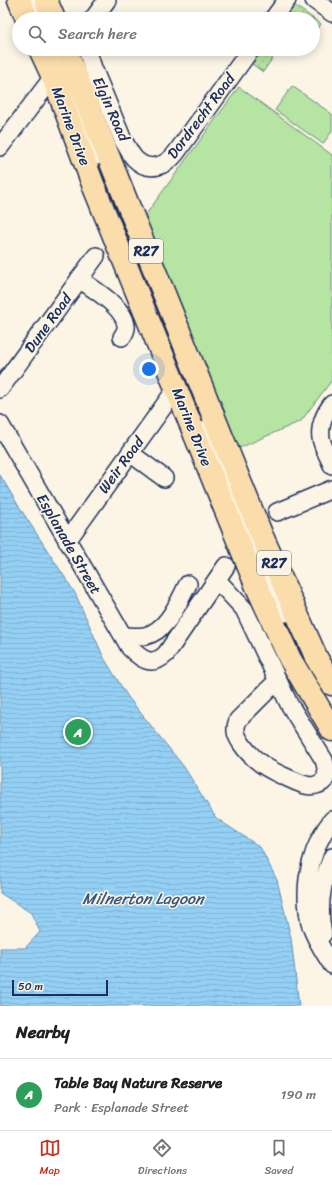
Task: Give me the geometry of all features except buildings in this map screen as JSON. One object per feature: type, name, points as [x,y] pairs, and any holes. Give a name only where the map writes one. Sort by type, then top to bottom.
[{"type":"main road","points":[[19,0],[24,12]]},
{"type":"main road","points":[[46,0],[51,12]]},
{"type":"main road","name":"Marine Drive","points":[[50,56],[62,65],[262,536],[317,659],[328,678]]},
{"type":"main road","name":"Marine Drive","points":[[62,65],[94,187],[176,389],[270,616],[290,659],[332,730]]},
{"type":"street","points":[[34,0],[38,12]]},
{"type":"street","points":[[98,12],[107,0]]},
{"type":"street","points":[[278,12],[287,0]]},
{"type":"street","points":[[314,0],[332,13]]},
{"type":"street","points":[[0,147],[62,65],[57,56]]},
{"type":"street","name":"Elgin Road","points":[[89,56],[124,140],[135,159],[142,164]]},
{"type":"street","name":"Dordrecht Road","points":[[142,164],[158,166],[171,159],[246,56]]},
{"type":"street","name":"Dune Road","points":[[0,389],[96,256]]},
{"type":"street","points":[[79,279],[109,301],[119,311],[126,325],[126,329],[122,337]]},
{"type":"street","name":"Weir Road","points":[[67,541],[176,389]]},
{"type":"street","points":[[332,404],[327,411],[322,424],[321,437],[332,465]]},
{"type":"street","name":"Esplanade Street","points":[[0,424],[130,648],[136,654],[152,662],[157,661],[166,654],[222,573],[244,608],[278,680]]},
{"type":"street","points":[[130,453],[164,478]]},
{"type":"street","points":[[277,512],[332,489]]},
{"type":"street","points":[[123,636],[143,636],[155,632],[171,615],[188,584]]},
{"type":"street","points":[[278,680],[289,704],[324,760],[327,768],[327,775],[323,781],[317,785],[311,786],[298,782],[273,771],[249,754],[236,736],[235,728],[238,720],[278,680]]},
{"type":"street","points":[[330,961],[311,926],[307,902],[307,882],[311,862],[319,842],[332,820]]},
{"type":"street","points":[[330,961],[321,926],[320,905],[322,886],[332,857]]},
{"type":"green space","points":[[294,5],[304,12],[289,12]]},
{"type":"green space","points":[[257,56],[274,56],[263,72],[252,64]]},
{"type":"green space","points":[[292,86],[332,114],[332,131],[323,144],[275,110]]},
{"type":"green space","points":[[239,87],[332,155],[332,380],[301,421],[237,449],[144,217]]},
{"type":"water","name":"Milnerton Lagoon","points":[[0,475],[75,593],[104,658],[128,697],[184,767],[216,818],[260,847],[277,880],[291,938],[299,1006],[0,1006],[0,948],[25,948],[40,932],[31,913],[0,893]]},
{"type":"place","name":"Table Bay Nature Reserve","points":[[78,732]]}]
